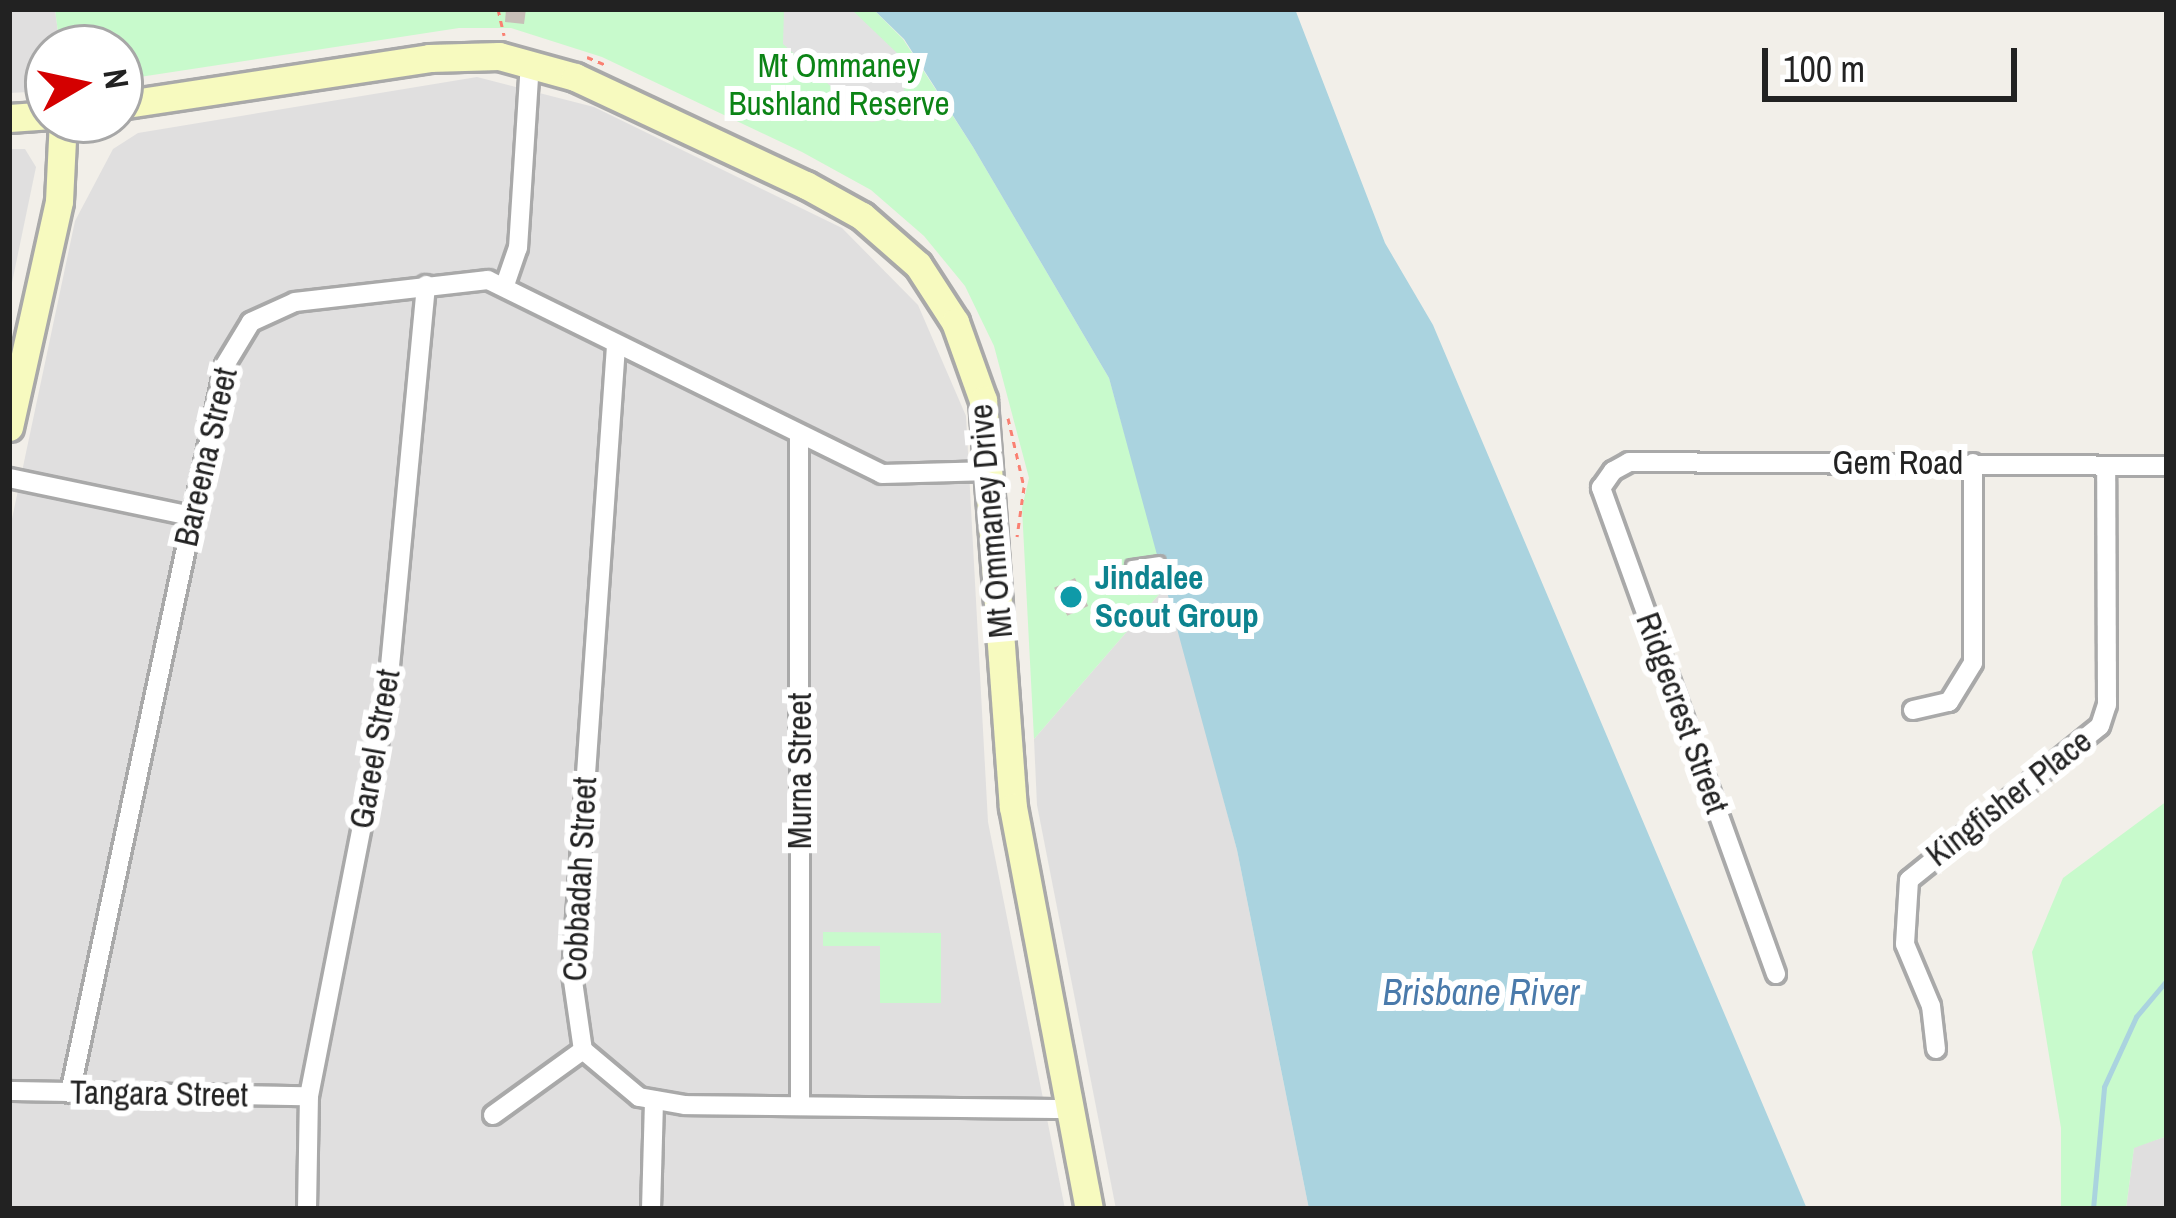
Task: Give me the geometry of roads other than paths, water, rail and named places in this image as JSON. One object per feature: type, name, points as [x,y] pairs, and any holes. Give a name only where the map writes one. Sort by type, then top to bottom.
[{"type":"street","name":"Mt Ommaney Drive","points":[[144,101],[429,58],[530,62],[806,184],[862,216],[918,265],[973,364],[992,471],[1013,807],[1089,1209]]},
{"type":"street","points":[[505,286],[518,248],[530,62]]},
{"type":"street","points":[[9,427],[59,201],[62,144]]},
{"type":"street","name":"Bareena Street","points":[[70,1093],[225,365],[251,322],[296,302],[467,278],[505,286],[616,346],[882,474],[992,471]]},
{"type":"street","name":"Gareel Street","points":[[307,1209],[309,1096],[387,698],[426,285]]},
{"type":"street","name":"Cobbadah Street","points":[[583,1050],[572,974],[616,346]]},
{"type":"street","name":"Murna Street","points":[[800,436],[800,1106]]},
{"type":"street","name":"Gem Road","points":[[1629,463],[2167,466]]},
{"type":"street","name":"Ridgecrest Street","points":[[1629,463],[1601,488],[1776,974]]},
{"type":"street","points":[[1913,710],[1948,702],[1973,663],[1973,463]]},
{"type":"street","name":"Kingfisher Place","points":[[1936,1049],[1931,1006],[1905,944],[1909,880],[2100,726],[2107,705],[2106,466]]},
{"type":"street","points":[[9,478],[191,516]]},
{"type":"street","points":[[493,1115],[583,1050],[612,1082],[654,1100],[1070,1109]]},
{"type":"street","name":"Tangara Street","points":[[9,1090],[309,1096]]},
{"type":"street","points":[[651,1209],[654,1100]]},
{"type":"lane","points":[[1131,565],[1159,561]]},
{"type":"water","name":"Brisbane River","points":[[873,9],[1295,9],[1385,243],[1433,325],[1807,1209],[1309,1209],[1237,850],[1109,378],[904,39]]},
{"type":"waterway","points":[[2093,1209],[2104,1087],[2136,1017],[2167,980]]},
{"type":"place","name":"Jindalee Scout Group","points":[[1071,597]]},
{"type":"park label","name":"Mt Ommaney Bushland Reserve","points":[[839,85]]}]
